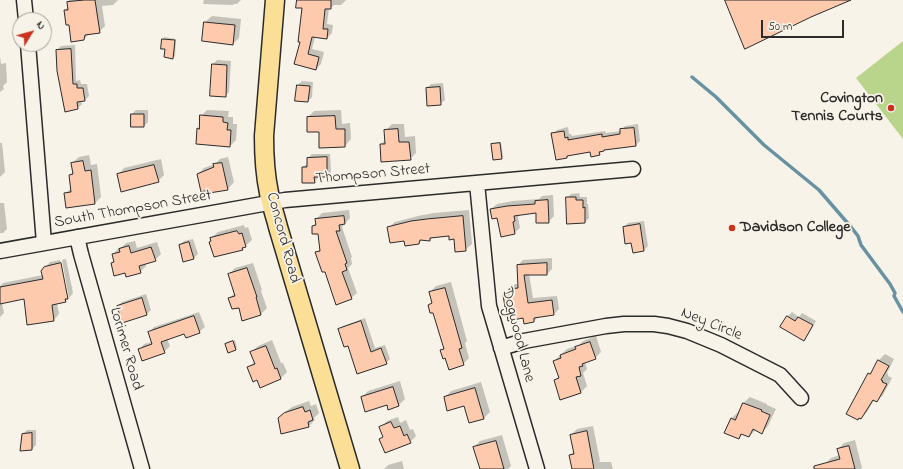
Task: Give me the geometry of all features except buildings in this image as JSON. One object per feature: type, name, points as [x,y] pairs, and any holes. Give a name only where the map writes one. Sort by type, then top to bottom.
[{"type":"main road","name":"Concord Road","points":[[275,0],[264,136],[266,178],[278,227],[350,469]]},
{"type":"street","points":[[24,0],[25,12]]},
{"type":"street","points":[[29,52],[44,243]]},
{"type":"street","name":"Thompson Street","points":[[272,203],[285,200],[633,170]]},
{"type":"street","name":"Dogwood Lane","points":[[477,183],[489,306],[537,469]]},
{"type":"street","name":"South Thompson Street","points":[[0,251],[272,203]]},
{"type":"street","name":"Lorimer Road","points":[[77,237],[142,469]]},
{"type":"street","name":"Ney Circle","points":[[501,348],[524,340],[606,326],[624,324],[654,324],[668,326],[687,331],[721,345],[780,375],[801,398]]},
{"type":"green space","name":"Covington Tennis Courts","points":[[903,41],[903,139],[856,78]]},
{"type":"waterway","points":[[692,77],[716,97],[764,145],[819,190],[858,236],[861,245],[890,284],[895,293],[894,296],[903,312]]},
{"type":"place","name":"Covington Tennis Courts","points":[[891,108]]},
{"type":"place","name":"Davidson College","points":[[732,228]]}]
